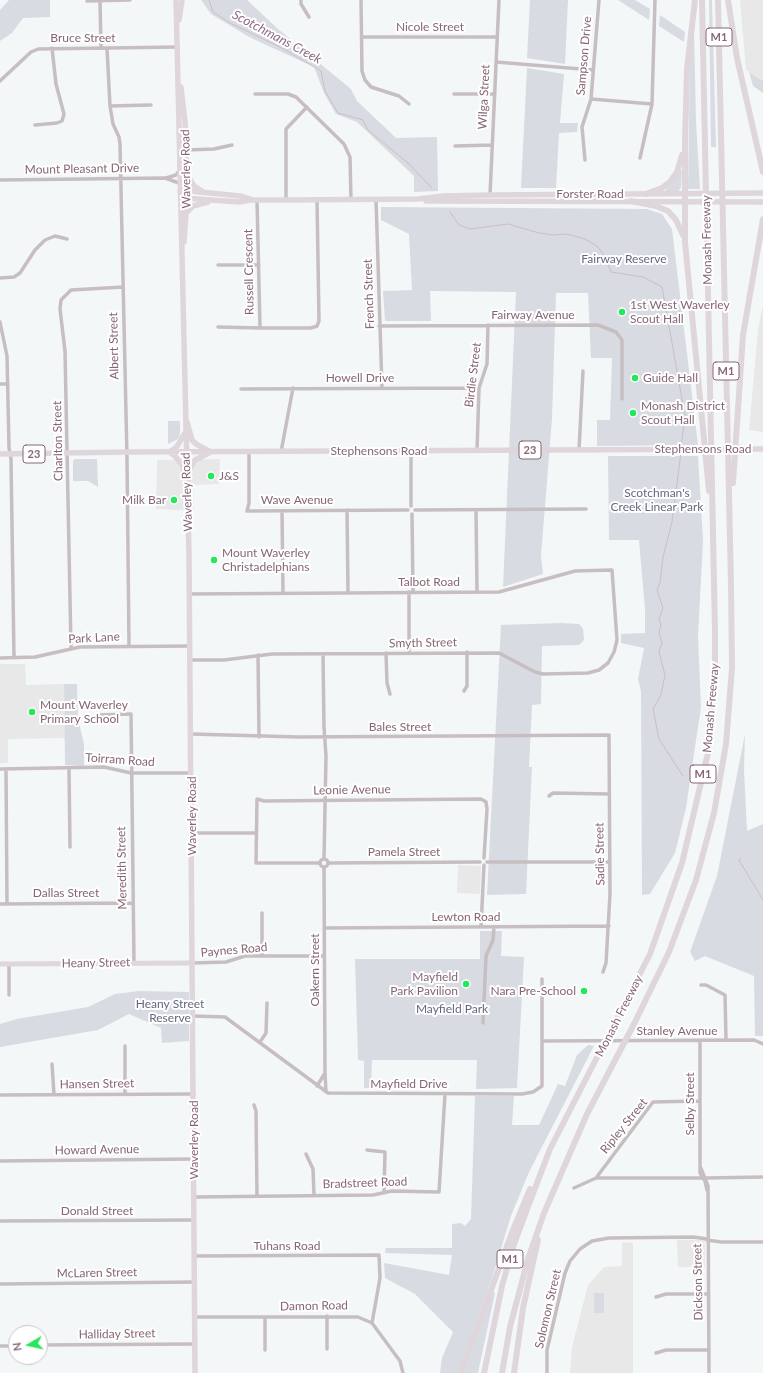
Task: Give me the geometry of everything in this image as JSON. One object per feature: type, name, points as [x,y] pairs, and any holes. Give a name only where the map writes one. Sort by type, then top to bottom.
[{"type":"highway","points":[[695,0],[688,56],[685,142],[686,242],[714,533]]},
{"type":"highway","name":"Monash Freeway","points":[[484,1373],[502,1286],[513,1247],[550,1149],[650,954],[682,863],[698,801],[708,753],[712,720],[715,631],[702,0]]},
{"type":"highway","name":"Monash Freeway","points":[[502,1373],[510,1327],[528,1258],[544,1214],[567,1157],[587,1114],[631,1030],[669,952],[696,880],[714,813],[726,744],[732,668],[724,215],[718,0]]},
{"type":"highway","points":[[728,0],[736,58],[763,172]]},
{"type":"highway","points":[[646,194],[662,188],[674,178],[681,162],[685,142]]},
{"type":"highway","points":[[758,147],[763,157]]},
{"type":"highway","points":[[631,201],[656,206],[668,212],[679,225],[686,242]]},
{"type":"highway","points":[[730,526],[743,334],[763,218]]},
{"type":"highway","points":[[757,259],[763,240]]},
{"type":"highway","points":[[462,1373],[524,1201],[550,1149]]},
{"type":"highway","points":[[514,1373],[523,1308],[544,1214]]},
{"type":"main road","name":"Waverley Road","points":[[176,0],[178,26],[179,171],[190,646],[195,1373]]},
{"type":"main road","name":"Waverley Road","points":[[178,26],[182,0]]},
{"type":"main road","name":"Waverley Road","points":[[179,79],[183,100],[187,191],[182,259]]},
{"type":"main road","points":[[179,150],[186,150]]},
{"type":"main road","points":[[186,172],[194,186],[206,193]]},
{"type":"main road","name":"Forster Road","points":[[180,190],[240,196],[255,200]]},
{"type":"main road","name":"Forster Road","points":[[490,198],[646,194],[763,194]]},
{"type":"main road","name":"Forster Road","points":[[180,198],[240,202],[255,200],[418,200],[442,196],[631,201],[763,202]]},
{"type":"main road","points":[[186,213],[192,206],[212,201]]},
{"type":"main road","points":[[185,417],[192,440],[196,444],[211,452]]},
{"type":"main road","points":[[185,431],[176,448],[169,452],[175,456],[183,466],[187,486]]},
{"type":"main road","name":"Stephensons Road","points":[[0,454],[762,449]]},
{"type":"main road","points":[[187,475],[195,460],[211,452]]},
{"type":"street","points":[[87,1],[130,0]]},
{"type":"street","points":[[301,0],[301,4],[309,17]]},
{"type":"street","points":[[361,0],[362,71],[365,80],[371,87],[399,96],[409,104]]},
{"type":"street","name":"Wilga Street","points":[[490,198],[499,0]]},
{"type":"street","name":"Sampson Drive","points":[[585,160],[582,127],[591,99],[599,0]]},
{"type":"street","points":[[640,158],[652,104],[655,0]]},
{"type":"street","points":[[100,1],[101,48]]},
{"type":"street","name":"Nicole Street","points":[[362,37],[497,37]]},
{"type":"street","name":"Bruce Street","points":[[0,80],[31,52],[38,49],[178,47]]},
{"type":"street","points":[[35,125],[57,123],[62,121],[64,114],[56,84],[52,48]]},
{"type":"street","name":"Albert Street","points":[[107,48],[110,106],[113,124],[119,137],[127,452],[129,646]]},
{"type":"street","points":[[496,62],[543,68],[593,70]]},
{"type":"street","points":[[255,94],[288,94],[296,97],[348,150],[350,157],[351,200]]},
{"type":"street","points":[[454,94],[495,94]]},
{"type":"street","points":[[591,99],[652,104]]},
{"type":"street","points":[[110,106],[151,105]]},
{"type":"street","points":[[286,200],[286,129],[307,107]]},
{"type":"street","points":[[186,150],[214,150],[232,145]]},
{"type":"street","points":[[455,146],[492,145]]},
{"type":"street","name":"Mount Pleasant Drive","points":[[0,180],[165,178],[176,175],[179,171]]},
{"type":"street","name":"Mount Pleasant Drive","points":[[165,178],[180,183]]},
{"type":"street","name":"Russell Crescent","points":[[255,200],[259,265],[260,328],[310,328],[317,326],[317,200]]},
{"type":"street","name":"French Street","points":[[376,200],[382,388]]},
{"type":"street","points":[[0,278],[14,277],[20,273],[35,250],[45,240],[55,236],[68,239]]},
{"type":"street","points":[[218,265],[259,265]]},
{"type":"street","name":"Charlton Street","points":[[70,648],[66,351],[60,309],[61,300],[72,290],[79,288],[123,287]]},
{"type":"street","points":[[0,322],[7,356],[9,448],[11,454],[14,658]]},
{"type":"street","name":"Birdie Street","points":[[477,451],[479,388],[487,364],[488,325]]},
{"type":"street","name":"Fairway Avenue","points":[[380,326],[598,325],[616,332],[622,340],[622,399]]},
{"type":"street","points":[[218,328],[260,328]]},
{"type":"street","points":[[579,450],[583,371]]},
{"type":"street","points":[[0,384],[8,384]]},
{"type":"street","points":[[280,452],[293,388]]},
{"type":"street","name":"Howell Drive","points":[[241,389],[479,388]]},
{"type":"street","points":[[411,451],[411,506],[408,510],[412,514]]},
{"type":"street","name":"Wave Avenue","points":[[249,452],[249,503],[247,511],[408,510]]},
{"type":"street","points":[[411,506],[415,510],[586,509]]},
{"type":"street","points":[[347,510],[348,592]]},
{"type":"street","points":[[409,652],[412,514],[415,510]]},
{"type":"street","points":[[476,510],[477,592]]},
{"type":"street","points":[[282,511],[284,593]]},
{"type":"street","name":"Talbot Road","points":[[189,594],[500,592],[575,571],[612,570],[616,624]]},
{"type":"street","name":"Smyth Street","points":[[190,660],[224,660],[258,655],[386,654],[409,652],[499,653],[535,672],[543,674],[588,673],[599,670],[612,658],[617,640],[616,624]]},
{"type":"street","name":"Park Lane","points":[[0,658],[35,657],[70,648],[190,646]]},
{"type":"street","points":[[464,691],[467,686],[467,652]]},
{"type":"street","points":[[320,863],[324,867],[328,863],[324,859],[326,756],[323,654]]},
{"type":"street","points":[[386,654],[387,683],[390,694]]},
{"type":"street","points":[[258,655],[259,737]]},
{"type":"street","name":"Meredith Street","points":[[99,715],[131,714],[134,962]]},
{"type":"street","name":"Bales Street","points":[[191,734],[230,734],[259,737],[609,735]]},
{"type":"street","name":"Sadie Street","points":[[603,972],[606,963],[609,926],[609,735]]},
{"type":"street","name":"Toirram Road","points":[[0,769],[104,767],[131,774],[191,772]]},
{"type":"street","points":[[69,768],[70,847]]},
{"type":"street","points":[[6,769],[7,904]]},
{"type":"street","points":[[549,796],[553,793],[609,794]]},
{"type":"street","name":"Leonie Avenue","points":[[256,833],[257,799],[264,801],[480,799],[486,802],[487,809],[484,858]]},
{"type":"street","points":[[192,833],[256,833],[256,863],[320,863],[324,859]]},
{"type":"street","points":[[484,866],[480,862],[484,858],[487,862]]},
{"type":"street","name":"Pamela Street","points":[[328,863],[480,862]]},
{"type":"street","points":[[487,862],[610,862]]},
{"type":"street","points":[[481,927],[484,866],[487,862]]},
{"type":"street","name":"Oakern Street","points":[[324,867],[326,1092]]},
{"type":"street","name":"Dallas Street","points":[[0,904],[133,903]]},
{"type":"street","points":[[262,913],[262,956]]},
{"type":"street","name":"Lewton Road","points":[[324,928],[609,926]]},
{"type":"street","points":[[483,1023],[486,960],[493,940],[494,927]]},
{"type":"street","name":"Paynes Road","points":[[193,963],[226,962],[245,956],[324,956]]},
{"type":"street","name":"Heany Street","points":[[0,964],[134,962],[193,963]]},
{"type":"street","points":[[9,964],[9,995]]},
{"type":"street","name":"Mayfield Drive","points":[[193,1016],[225,1017],[317,1086],[326,1092],[334,1094],[522,1094],[533,1092],[542,1086],[542,979]]},
{"type":"street","points":[[701,985],[725,995],[726,1040]]},
{"type":"street","points":[[260,1042],[266,1033],[267,1003]]},
{"type":"street","name":"Stanley Avenue","points":[[542,1041],[754,1040],[763,1044]]},
{"type":"street","name":"Selby Street","points":[[700,1041],[700,1173],[704,1178]]},
{"type":"street","points":[[125,1046],[125,1094]]},
{"type":"street","points":[[52,1064],[54,1095]]},
{"type":"street","points":[[317,1086],[325,1073]]},
{"type":"street","name":"Hansen Street","points":[[0,1096],[194,1094]]},
{"type":"street","name":"Bradstreet Road","points":[[194,1197],[374,1195],[392,1191],[439,1192],[445,1094]]},
{"type":"street","name":"Ripley Street","points":[[596,1178],[653,1102],[699,1101]]},
{"type":"street","points":[[254,1105],[256,1111],[257,1196]]},
{"type":"street","points":[[367,1150],[385,1152],[384,1193]]},
{"type":"street","points":[[306,1154],[313,1169],[314,1195]]},
{"type":"street","name":"Howard Avenue","points":[[0,1161],[194,1159]]},
{"type":"street","points":[[574,1188],[596,1178],[763,1177]]},
{"type":"street","name":"Dickson Street","points":[[704,1178],[707,1190],[709,1373]]},
{"type":"street","name":"Donald Street","points":[[0,1222],[194,1220]]},
{"type":"street","name":"Solomon Street","points":[[547,1373],[547,1350],[565,1273],[570,1262],[580,1249],[592,1242],[609,1238],[693,1237],[722,1242],[763,1242]]},
{"type":"street","name":"Tuhans Road","points":[[194,1256],[379,1255],[380,1278],[372,1323]]},
{"type":"street","name":"McLaren Street","points":[[0,1284],[194,1282]]},
{"type":"street","points":[[656,1297],[666,1294],[708,1294]]},
{"type":"street","points":[[327,1316],[327,1349]]},
{"type":"street","name":"Damon Road","points":[[194,1317],[358,1317],[372,1323]]},
{"type":"street","points":[[265,1317],[265,1350]]},
{"type":"street","points":[[372,1323],[400,1361],[403,1373]]},
{"type":"street","name":"Halliday Street","points":[[48,1345],[194,1344]]},
{"type":"street","points":[[656,1353],[666,1350],[708,1350]]},
{"type":"shaded area","points":[[740,0],[763,0],[763,81],[746,70]]},
{"type":"shaded area","points":[[763,304],[763,432],[749,430],[758,330]]},
{"type":"shaded area","points":[[220,459],[219,484],[193,485],[194,511],[156,509],[157,460]]},
{"type":"shaded area","name":"Mount Waverley Primary School","points":[[0,664],[25,664],[26,685],[64,684],[65,738],[8,739],[8,763],[0,763]]},
{"type":"shaded area","points":[[458,865],[481,866],[480,894],[457,893]]},
{"type":"shaded area","points":[[677,1240],[705,1240],[705,1267],[678,1267]]},
{"type":"shaded area","points":[[622,1242],[633,1243],[633,1373],[570,1373],[572,1347],[588,1285],[604,1267],[622,1266]]},
{"type":"green space","points":[[9,0],[50,0],[50,17],[23,18],[12,33],[0,41],[0,10]]},
{"type":"green space","points":[[201,0],[247,0],[278,29],[351,89],[357,101],[396,138],[437,137],[438,191],[414,192],[414,176],[357,122],[336,114],[324,93],[314,67],[249,37],[211,14]]},
{"type":"green space","points":[[530,0],[568,0],[565,64],[527,58]]},
{"type":"green space","points":[[618,0],[635,0],[650,9],[649,20]]},
{"type":"green space","points":[[709,0],[712,0],[716,147],[711,147]]},
{"type":"green space","points":[[660,15],[685,32],[684,42],[659,26]]},
{"type":"green space","points":[[694,30],[696,122],[700,189],[688,189],[690,58]]},
{"type":"green space","points":[[527,68],[564,74],[560,123],[578,123],[577,132],[559,133],[556,188],[521,188]]},
{"type":"green space","points":[[749,72],[763,81],[763,93],[753,86]]},
{"type":"green space","points":[[680,170],[682,170],[681,188],[678,191],[665,191]]},
{"type":"green space","name":"Fairway Reserve","points":[[381,207],[647,209],[662,214],[672,229],[698,445],[597,446],[597,420],[610,420],[612,358],[591,358],[588,293],[556,293],[552,419],[541,556],[543,574],[503,587],[516,292],[430,291],[431,321],[385,321],[383,291],[412,290],[409,234],[381,220]]},
{"type":"green space","points":[[168,421],[180,421],[180,434],[178,439],[168,444]]},
{"type":"green space","name":"Scotchman's Creek Linear Park","points":[[608,456],[698,456],[703,541],[698,636],[701,707],[686,808],[675,853],[650,894],[642,895],[641,691],[638,679],[644,648],[621,643],[621,634],[645,633],[645,609],[639,540],[609,540]]},
{"type":"green space","points":[[75,459],[97,459],[98,487],[88,481],[73,481],[73,461]]},
{"type":"green space","points":[[561,623],[579,624],[583,629],[584,640],[579,645],[542,646],[541,704],[532,705],[529,767],[532,767],[526,894],[487,895],[501,625]]},
{"type":"green space","points":[[64,684],[77,684],[78,719],[84,744],[84,766],[65,765]]},
{"type":"green space","points":[[745,734],[744,770],[747,831],[763,824],[763,1036],[755,1036],[754,976],[705,956],[695,961],[690,952],[717,876]]},
{"type":"green space","name":"Mayfield Park","points":[[480,931],[502,931],[501,956],[524,957],[517,1088],[476,1089],[477,1060],[372,1060],[371,1088],[364,1088],[364,1061],[358,1060],[355,959],[480,959]]},
{"type":"green space","name":"Heany Street Reserve","points":[[139,991],[189,992],[189,1041],[162,1043],[161,1028],[129,1014],[98,1030],[0,1047],[0,1024],[17,1019],[88,1007],[115,994]]},
{"type":"green space","points":[[588,1045],[594,1046],[529,1172],[511,1216],[492,1278],[459,1373],[440,1373],[442,1358],[453,1332],[415,1294],[385,1278],[384,1263],[449,1275],[452,1255],[385,1253],[386,1248],[452,1248],[452,1224],[461,1223],[465,1226],[471,1219],[475,1096],[514,1096],[512,1125],[539,1125],[558,1084],[565,1086],[577,1055]]},
{"type":"green space","points":[[493,1292],[495,1293],[478,1373],[464,1373]]},
{"type":"green space","points":[[594,1293],[604,1293],[604,1313],[594,1313]]},
{"type":"waterway","name":"Scotchmans Creek","points":[[209,0],[213,12],[232,24],[280,47],[321,71],[325,91],[338,113],[363,120],[368,130],[409,164],[432,188]]},
{"type":"waterway","name":"Scotchmans Creek","points":[[450,212],[459,225],[470,229],[508,224],[539,233],[553,235],[567,234],[585,239],[597,246],[604,255],[611,272],[643,277],[662,287],[685,416],[681,447]]},
{"type":"waterway","name":"Scotchmans Creek","points":[[681,452],[672,522],[663,557],[660,583],[657,590],[663,608],[659,619],[661,625],[659,633],[662,643],[659,652],[665,675],[661,695],[653,709],[659,739],[683,776]]},
{"type":"waterway","name":"Scotchmans Creek","points":[[741,858],[739,860],[763,900]]},
{"type":"place","name":"1st West Waverley Scout Hall","points":[[622,312]]},
{"type":"place","name":"Guide Hall","points":[[635,378]]},
{"type":"place","name":"Monash District Scout Hall","points":[[633,413]]},
{"type":"place","name":"J&S","points":[[211,476]]},
{"type":"place","name":"Milk Bar","points":[[174,500]]},
{"type":"place","name":"Mount Waverley Christadelphians","points":[[214,560]]},
{"type":"place","name":"Mount Waverley Primary School","points":[[32,712]]},
{"type":"place","name":"Mayfield Park Pavilion","points":[[466,984]]},
{"type":"place","name":"Nara Pre-School","points":[[584,991]]}]
